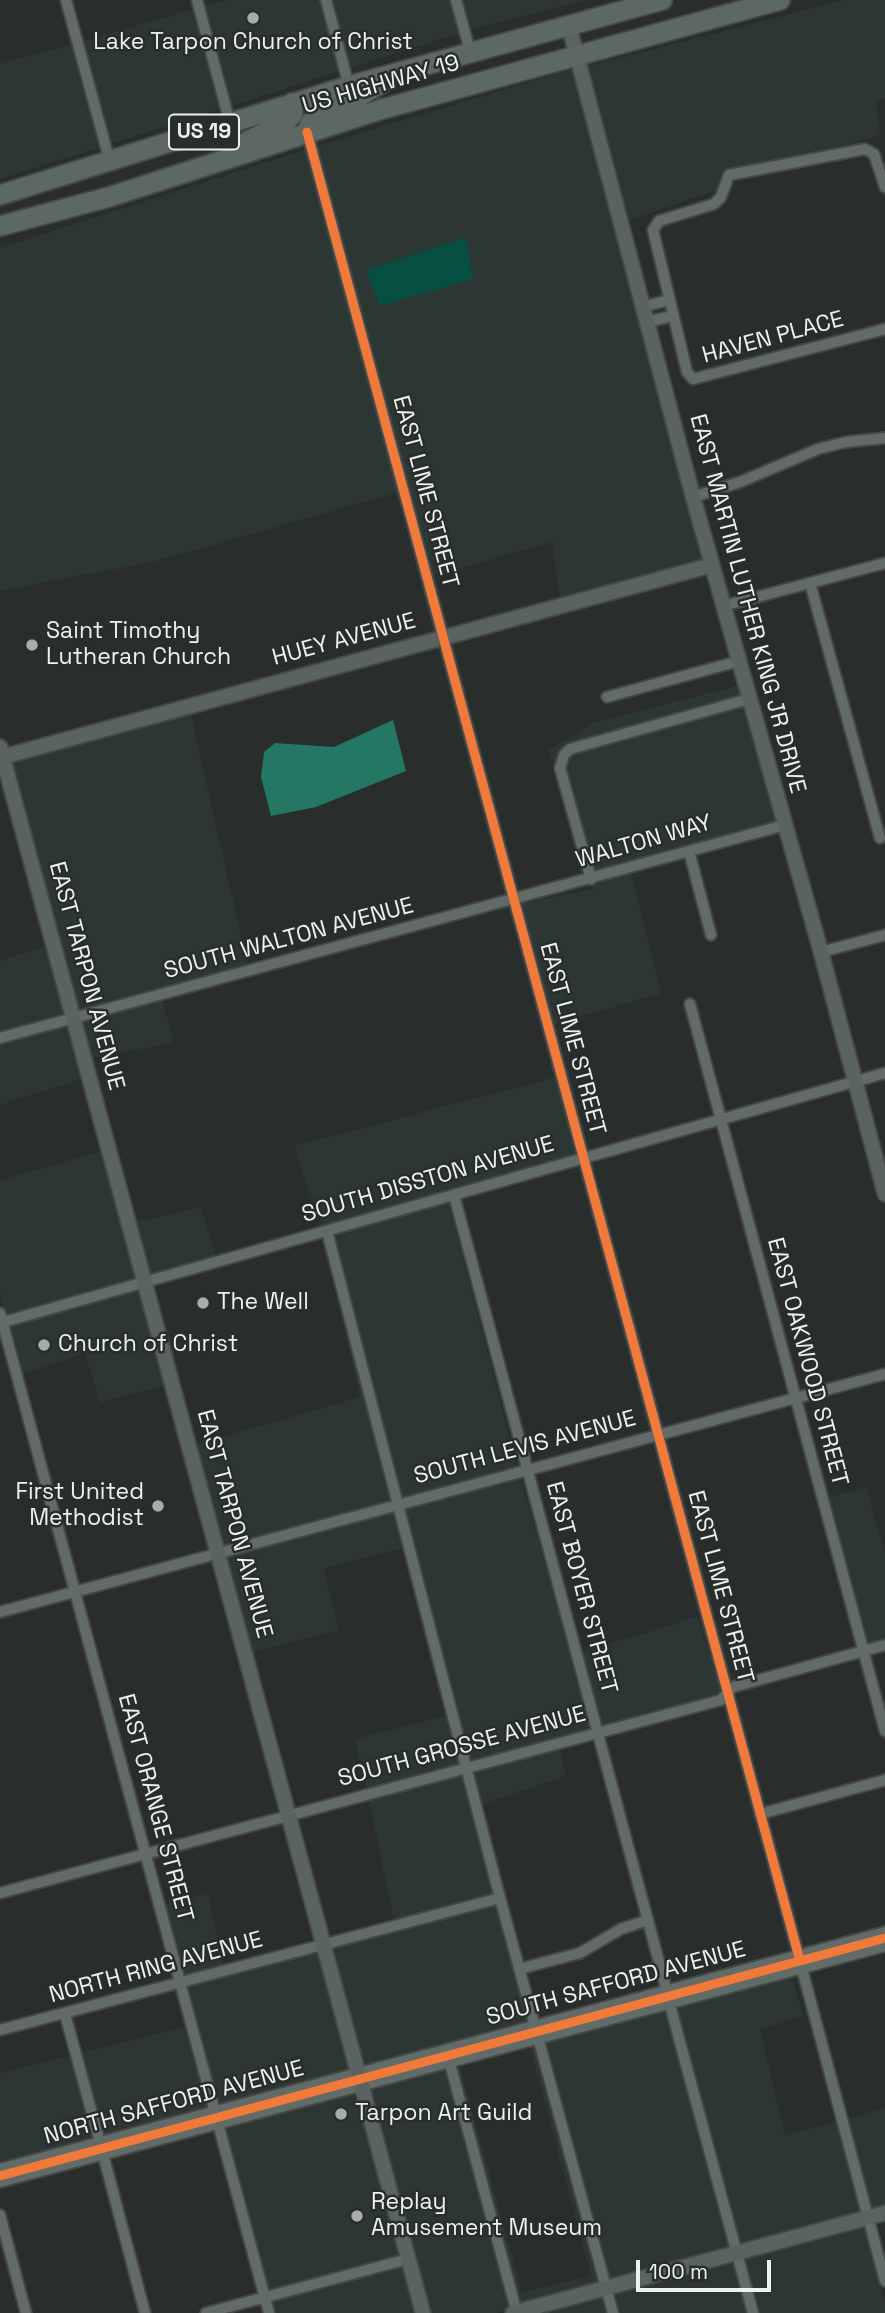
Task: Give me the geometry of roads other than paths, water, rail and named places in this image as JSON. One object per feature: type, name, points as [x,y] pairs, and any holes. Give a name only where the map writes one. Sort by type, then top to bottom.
[{"type":"highway","name":"US HIGHWAY 19","points":[[0,195],[349,86],[662,0]]},
{"type":"highway","name":"US HIGHWAY 19","points":[[0,226],[307,132],[780,0]]},
{"type":"highway","points":[[307,132],[310,123],[319,115],[349,103],[407,69]]},
{"type":"highway","points":[[206,165],[282,125],[293,114],[292,103]]},
{"type":"main road","name":"EAST MARTIN LUTHER KING JR DRIVE","points":[[569,26],[693,497],[821,952],[885,1194]]},
{"type":"main road","name":"HUEY AVENUE","points":[[1,753],[192,705],[712,565]]},
{"type":"main road","name":"EAST TARPON AVENUE","points":[[1,753],[423,2313]]},
{"type":"main road","points":[[516,2313],[885,2214]]},
{"type":"street","points":[[66,0],[110,162]]},
{"type":"street","points":[[197,0],[230,123]]},
{"type":"street","points":[[326,0],[349,86]]},
{"type":"street","points":[[456,0],[470,51]]},
{"type":"street","name":"EAST LIME STREET","points":[[307,132],[799,1957]]},
{"type":"street","name":"HAVEN PLACE","points":[[885,187],[877,159],[869,149],[729,175],[720,199],[714,204],[659,221],[655,226],[654,237],[687,372],[694,379],[700,380],[885,329]]},
{"type":"street","points":[[642,307],[669,300]]},
{"type":"street","points":[[646,322],[673,316]]},
{"type":"street","points":[[693,497],[740,482],[818,449],[846,442],[885,438]]},
{"type":"street","points":[[723,607],[884,565]]},
{"type":"street","points":[[810,583],[880,815],[880,838]]},
{"type":"street","points":[[607,696],[739,661]]},
{"type":"street","points":[[591,879],[560,768],[564,755],[570,749],[749,699]]},
{"type":"street","name":"WALTON WAY","points":[[515,900],[785,825]]},
{"type":"street","points":[[689,851],[712,935]]},
{"type":"street","name":"SOUTH WALTON AVENUE","points":[[0,1038],[515,900]]},
{"type":"street","points":[[821,952],[885,935]]},
{"type":"street","name":"EAST OAKWOOD STREET","points":[[690,1004],[885,1731]]},
{"type":"street","name":"SOUTH DISSTON AVENUE","points":[[1,1319],[327,1231],[885,1073]]},
{"type":"street","name":"EAST BOYER STREET","points":[[454,1195],[667,1992]]},
{"type":"street","points":[[327,1231],[537,2038],[613,2313]]},
{"type":"street","name":"EAST ORANGE STREET","points":[[1,1319],[269,2313]]},
{"type":"street","name":"SOUTH LEVIS AVENUE","points":[[0,1612],[885,1374]]},
{"type":"street","name":"SOUTH GROSSE AVENUE","points":[[0,1893],[721,1700],[733,1687],[885,1645]]},
{"type":"street","points":[[760,1814],[885,1780]]},
{"type":"street","name":"NORTH RING AVENUE","points":[[0,2030],[500,1898]]},
{"type":"street","points":[[519,1969],[580,1953],[621,1929],[648,1920]]},
{"type":"street","name":"SOUTH SAFFORD AVENUE","points":[[359,2079],[533,2020],[667,1992],[885,1932]]},
{"type":"street","name":"SOUTH SAFFORD AVENUE","points":[[359,2079],[449,2060],[670,2005],[885,1945]]},
{"type":"street","points":[[802,1969],[885,2281]]},
{"type":"street","points":[[670,2005],[753,2313]]},
{"type":"street","points":[[65,2014],[145,2313]]},
{"type":"street","points":[[449,2060],[516,2313]]},
{"type":"street","name":"NORTH SAFFORD AVENUE","points":[[0,2169],[101,2148],[359,2079]]},
{"type":"street","name":"NORTH SAFFORD AVENUE","points":[[0,2182],[101,2148]]},
{"type":"street","points":[[0,2215],[26,2313]]},
{"type":"street","points":[[206,2313],[408,2259]]},
{"type":"place","name":"Lake Tarpon Church of Christ","points":[[253,18]]},
{"type":"place","name":"Saint Timothy Lutheran Church","points":[[32,645]]},
{"type":"place","name":"The Well","points":[[203,1303]]},
{"type":"place","name":"Church of Christ","points":[[44,1345]]},
{"type":"place","name":"First United Methodist","points":[[158,1506]]},
{"type":"place","name":"Tarpon Art Guild","points":[[341,2114]]},
{"type":"place","name":"Replay Amusement Museum","points":[[357,2216]]}]
